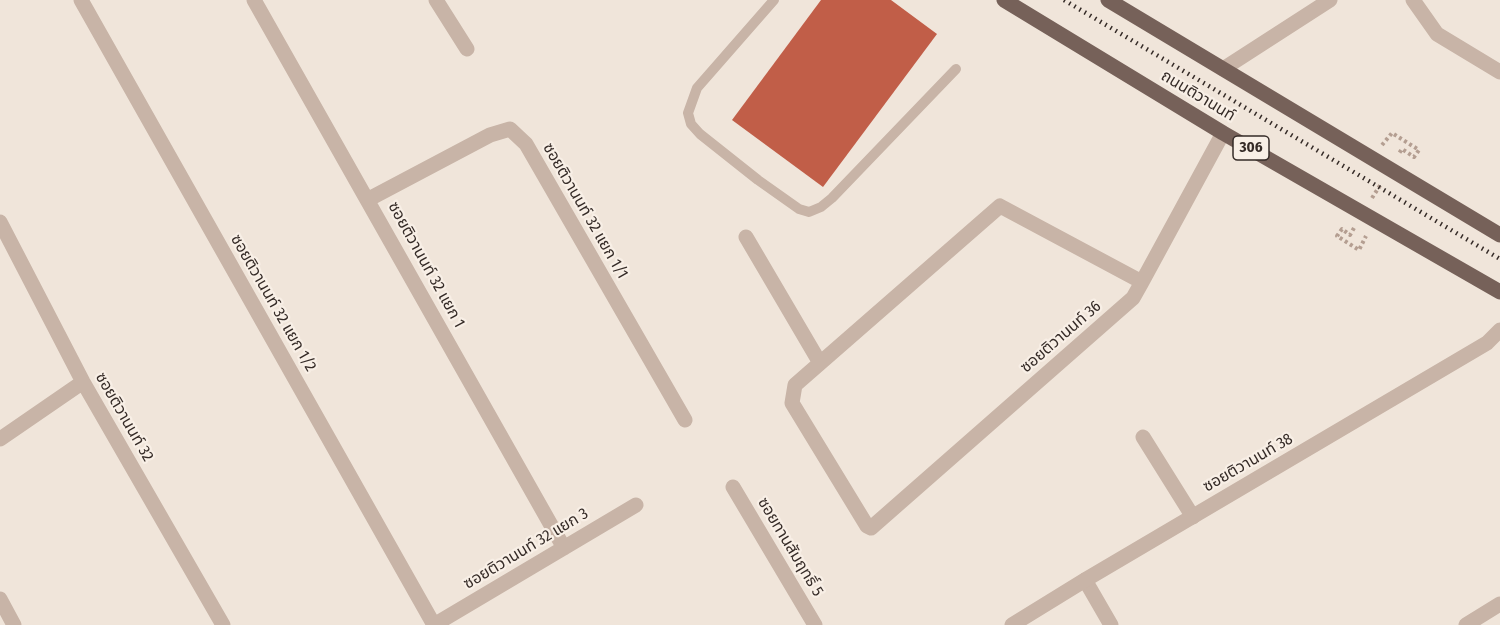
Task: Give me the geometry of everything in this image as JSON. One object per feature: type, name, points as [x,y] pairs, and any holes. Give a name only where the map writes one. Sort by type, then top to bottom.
[{"type":"main road","name":"ถนนติวานนท์","points":[[1004,0],[1223,133],[1371,213],[1500,292]]},
{"type":"main road","points":[[1108,0],[1500,235]]},
{"type":"street","name":"ซอยติวานนท์ 32 แยก 1/2","points":[[81,0],[434,625]]},
{"type":"street","name":"ซอยติวานนท์ 32 แยก 1","points":[[254,0],[369,199],[564,548]]},
{"type":"street","points":[[436,0],[467,49]]},
{"type":"street","points":[[1223,69],[1330,0]]},
{"type":"street","points":[[1413,0],[1437,34],[1500,72]]},
{"type":"street","name":"ซอยติวานนท์ 32 แยก 1/1","points":[[369,199],[490,135],[510,129],[526,144],[686,420]]},
{"type":"street","name":"ซอยติวานนท์ 36","points":[[820,363],[795,385],[792,403],[867,526],[871,528],[1133,298],[1223,133]]},
{"type":"street","points":[[746,237],[820,363],[1000,206],[1142,282]]},
{"type":"street","name":"ซอยติวานนท์ 32","points":[[0,222],[83,382],[223,625]]},
{"type":"street","name":"ซอยติวานนท์ 38","points":[[1012,625],[1487,343],[1500,330]]},
{"type":"street","points":[[1,435],[83,382]]},
{"type":"street","points":[[1143,437],[1193,517]]},
{"type":"street","name":"ซอยทานสัมฤทธิ์ 5","points":[[733,487],[815,625]]},
{"type":"street","name":"ซอยติวานนท์ 32 แยก 3","points":[[434,625],[636,505]]},
{"type":"street","points":[[1085,580],[1111,625]]},
{"type":"street","points":[[0,599],[14,625]]},
{"type":"street","points":[[1466,625],[1500,604]]},
{"type":"lane","points":[[774,0],[697,88],[688,113],[690,123],[700,134],[758,180],[800,209],[809,212],[832,198],[956,69]]},
{"type":"path","points":[[1371,158],[1392,133],[1419,150],[1414,157],[1402,149],[1396,159]]},
{"type":"path","points":[[1356,225],[1350,235],[1342,229],[1337,236],[1359,250],[1384,178]]},
{"type":"building","points":[[821,0],[891,0],[937,34],[823,187],[732,120]]},
{"type":"railway","points":[[1064,0],[1500,259]]}]
